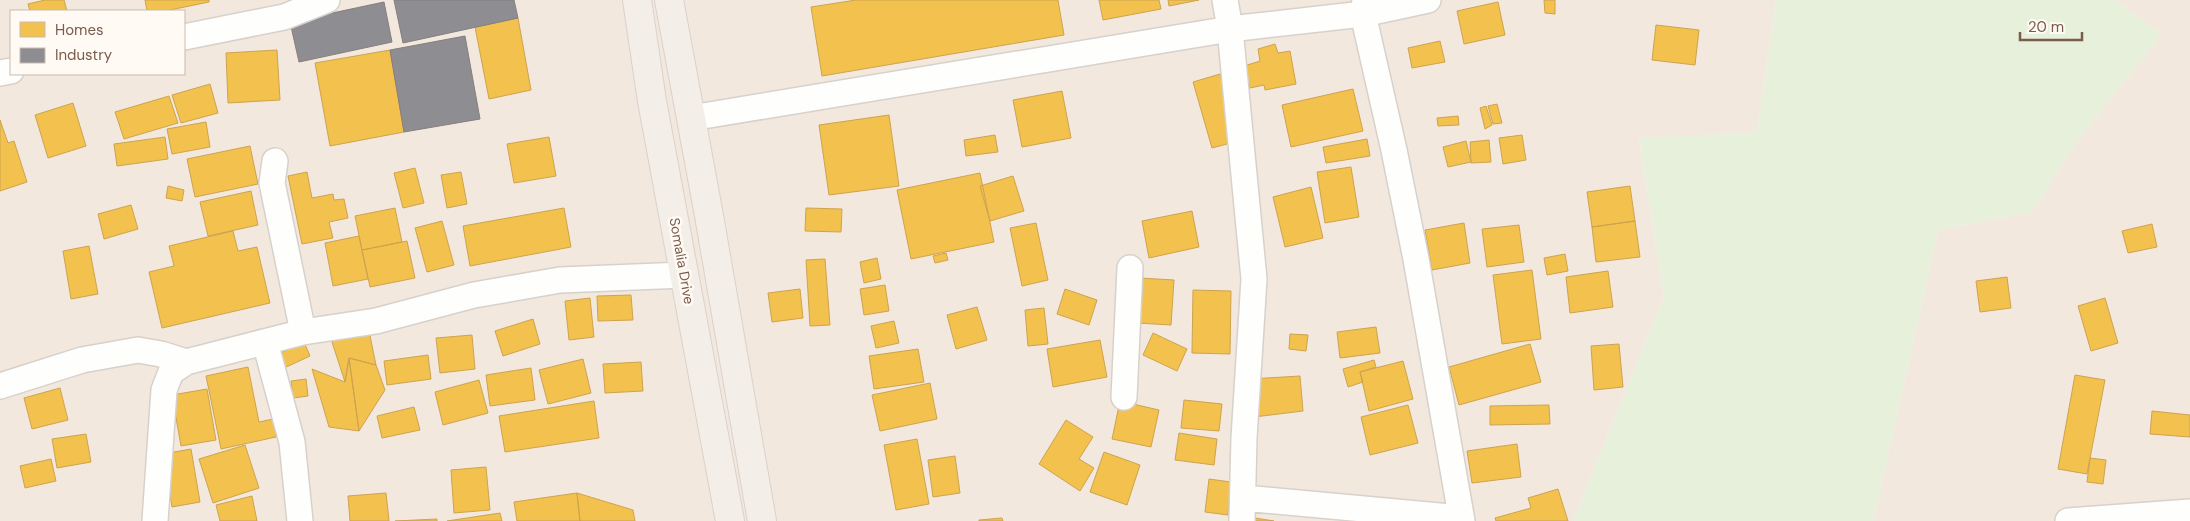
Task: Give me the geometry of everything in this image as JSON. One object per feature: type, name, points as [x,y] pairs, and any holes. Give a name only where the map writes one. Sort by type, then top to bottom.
[{"type":"main road","name":"Somalia Drive","points":[[637,0],[652,101],[730,521]]},
{"type":"main road","points":[[669,0],[762,521]]},
{"type":"street","points":[[185,37],[284,17],[327,0]]},
{"type":"street","points":[[1225,0],[1230,29],[1254,279],[1244,438],[1243,510],[1461,520],[1416,259],[1364,7]]},
{"type":"street","points":[[691,118],[1364,7],[1428,0]]},
{"type":"street","points":[[275,161],[272,183],[303,332]]},
{"type":"street","points":[[1124,397],[1130,268]]},
{"type":"street","points":[[154,521],[164,390],[171,372],[186,362],[303,332],[376,321],[474,295],[560,280],[684,275]]},
{"type":"street","points":[[265,342],[292,442],[300,521]]},
{"type":"street","points":[[0,386],[82,360],[138,350],[161,354],[186,362]]},
{"type":"street","points":[[2068,521],[2190,512]]},
{"type":"shaded area","points":[[0,0],[1776,0],[1757,132],[1639,139],[1664,296],[1573,521],[0,521]]},
{"type":"shaded area","points":[[2114,0],[2190,0],[2190,521],[1873,521],[1938,230],[2032,212],[2077,141],[2162,34]]},
{"type":"green space","points":[[1776,0],[2114,0],[2162,34],[2077,141],[2032,212],[1938,230],[1873,521],[1573,521],[1664,296],[1639,138],[1757,132]]},
{"type":"building: Homes","points":[[45,0],[64,0],[67,10],[30,10],[28,4]]},
{"type":"building: Homes","points":[[145,0],[209,0],[209,2],[170,10],[147,10]]},
{"type":"building: Homes","points":[[856,0],[1058,0],[1064,35],[822,76],[811,7]]},
{"type":"building: Homes","points":[[1099,0],[1159,0],[1161,9],[1103,20]]},
{"type":"building: Homes","points":[[1168,0],[1199,0],[1169,6]]},
{"type":"building: Homes","points":[[1544,0],[1555,0],[1555,14],[1545,13]]},
{"type":"building: Homes","points":[[1498,2],[1505,35],[1464,44],[1457,11]]},
{"type":"building: Homes","points":[[518,18],[531,90],[489,99],[475,27]]},
{"type":"building: Homes","points":[[1656,25],[1699,30],[1695,65],[1652,60]]},
{"type":"building: Homes","points":[[1440,41],[1445,62],[1412,68],[1408,48]]},
{"type":"building: Homes","points":[[1275,44],[1278,53],[1290,51],[1296,84],[1265,90],[1264,85],[1250,88],[1244,66],[1260,61],[1258,49]]},
{"type":"building: Homes","points":[[277,50],[280,100],[228,103],[226,53]]},
{"type":"building: Homes","points":[[390,50],[404,132],[330,146],[315,63]]},
{"type":"building: Homes","points":[[1220,74],[1238,141],[1212,148],[1193,82]]},
{"type":"building: Homes","points":[[210,84],[218,113],[181,123],[172,95]]},
{"type":"building: Homes","points":[[1353,89],[1363,131],[1291,147],[1282,105]]},
{"type":"building: Homes","points":[[1062,91],[1071,138],[1022,147],[1013,100]]},
{"type":"building: Homes","points":[[169,96],[178,123],[124,139],[115,112]]},
{"type":"building: Homes","points":[[73,103],[86,146],[48,158],[35,115]]},
{"type":"building: Homes","points":[[1497,104],[1502,123],[1493,124],[1488,106]]},
{"type":"building: Homes","points":[[1486,106],[1492,125],[1485,129],[1480,108]]},
{"type":"building: Homes","points":[[889,115],[899,186],[829,195],[819,125]]},
{"type":"building: Homes","points":[[1458,116],[1459,125],[1438,126],[1437,118]]},
{"type":"building: Homes","points":[[0,120],[8,143],[14,141],[27,182],[0,191]]},
{"type":"building: Homes","points":[[206,122],[210,147],[172,154],[167,129]]},
{"type":"building: Homes","points":[[995,135],[998,152],[966,156],[964,140]]},
{"type":"building: Homes","points":[[1522,135],[1526,160],[1503,164],[1499,138]]},
{"type":"building: Homes","points":[[165,137],[168,159],[117,166],[114,144]]},
{"type":"building: Homes","points":[[549,137],[556,176],[514,183],[507,144]]},
{"type":"building: Homes","points":[[1367,139],[1370,156],[1326,163],[1323,147]]},
{"type":"building: Homes","points":[[1489,140],[1491,162],[1471,163],[1470,142]]},
{"type":"building: Homes","points":[[1466,141],[1471,162],[1448,167],[1443,147]]},
{"type":"building: Homes","points":[[250,146],[258,184],[195,197],[187,159]]},
{"type":"building: Homes","points":[[1351,167],[1359,217],[1325,223],[1317,172]]},
{"type":"building: Homes","points":[[415,168],[424,203],[403,208],[394,173]]},
{"type":"building: Homes","points":[[307,172],[312,198],[333,194],[334,200],[344,199],[348,218],[329,222],[333,238],[302,244],[288,176]]},
{"type":"building: Homes","points":[[461,172],[467,204],[447,208],[441,175]]},
{"type":"building: Homes","points":[[980,173],[994,242],[911,259],[897,190]]},
{"type":"building: Homes","points":[[1013,176],[1024,211],[990,221],[980,186]]},
{"type":"building: Homes","points":[[168,186],[184,190],[182,201],[166,198]]},
{"type":"building: Homes","points":[[1630,186],[1635,221],[1592,227],[1587,192]]},
{"type":"building: Homes","points":[[1311,187],[1323,238],[1285,247],[1273,197]]},
{"type":"building: Homes","points":[[251,191],[258,225],[208,236],[200,202]]},
{"type":"building: Homes","points":[[131,205],[138,229],[104,239],[98,214]]},
{"type":"building: Homes","points":[[395,208],[402,242],[362,250],[355,216]]},
{"type":"building: Homes","points":[[564,208],[571,247],[470,266],[463,226]]},
{"type":"building: Homes","points":[[806,208],[842,209],[841,232],[805,231]]},
{"type":"building: Homes","points":[[1192,211],[1199,247],[1149,258],[1142,221]]},
{"type":"building: Homes","points":[[442,221],[454,265],[427,272],[415,228]]},
{"type":"building: Homes","points":[[1635,221],[1640,257],[1596,262],[1592,227]]},
{"type":"building: Homes","points":[[1036,223],[1048,280],[1022,286],[1010,228]]},
{"type":"building: Homes","points":[[1464,223],[1470,263],[1432,270],[1425,230]]},
{"type":"building: Homes","points":[[2152,224],[2157,247],[2128,253],[2122,231]]},
{"type":"building: Homes","points":[[1519,225],[1524,262],[1487,267],[1482,229]]},
{"type":"building: Homes","points":[[233,231],[238,251],[257,247],[270,303],[162,328],[149,272],[174,266],[169,246]]},
{"type":"building: Homes","points":[[359,236],[368,279],[333,286],[325,243]]},
{"type":"building: Homes","points":[[407,241],[415,278],[370,287],[362,250]]},
{"type":"building: Homes","points":[[89,246],[98,294],[71,299],[63,251]]},
{"type":"building: Homes","points":[[946,253],[948,260],[935,263],[933,256]]},
{"type":"building: Homes","points":[[1565,254],[1568,271],[1547,275],[1544,258]]},
{"type":"building: Homes","points":[[877,258],[881,279],[864,283],[860,262]]},
{"type":"building: Homes","points":[[825,259],[830,325],[810,326],[806,260]]},
{"type":"building: Homes","points":[[1532,270],[1541,339],[1502,344],[1493,275]]},
{"type":"building: Homes","points":[[1608,271],[1613,307],[1570,313],[1566,277]]},
{"type":"building: Homes","points":[[2007,277],[2011,308],[1980,312],[1976,281]]},
{"type":"building: Homes","points":[[1140,278],[1174,280],[1171,325],[1137,323]]},
{"type":"building: Homes","points":[[885,285],[889,311],[864,315],[860,289]]},
{"type":"building: Homes","points":[[800,289],[803,318],[772,322],[768,293]]},
{"type":"building: Homes","points":[[1065,289],[1097,300],[1089,325],[1057,314]]},
{"type":"building: Homes","points":[[1193,290],[1231,291],[1230,354],[1192,353]]},
{"type":"building: Homes","points":[[631,295],[633,320],[598,321],[597,296]]},
{"type":"building: Homes","points":[[590,298],[594,337],[569,340],[565,301]]},
{"type":"building: Homes","points":[[2105,298],[2118,343],[2091,351],[2078,306]]},
{"type":"building: Homes","points":[[977,307],[987,340],[956,349],[947,315]]},
{"type":"building: Homes","points":[[1044,308],[1048,344],[1028,346],[1025,310]]},
{"type":"building: Homes","points":[[533,319],[540,344],[503,356],[495,331]]},
{"type":"building: Homes","points":[[894,321],[899,343],[876,348],[871,326]]},
{"type":"building: Homes","points":[[1376,327],[1380,353],[1340,358],[1337,332]]},
{"type":"building: Homes","points":[[369,331],[376,365],[349,358],[345,382],[331,339]]},
{"type":"building: Homes","points":[[1153,333],[1187,349],[1177,371],[1143,355]]},
{"type":"building: Homes","points":[[1290,334],[1308,335],[1306,351],[1289,349]]},
{"type":"building: Homes","points":[[472,335],[475,369],[440,373],[436,338]]},
{"type":"building: Homes","points":[[1100,340],[1107,377],[1053,387],[1047,349]]},
{"type":"building: Homes","points":[[304,342],[310,356],[282,369],[276,355]]},
{"type":"building: Homes","points":[[1530,344],[1541,382],[1459,405],[1449,367]]},
{"type":"building: Homes","points":[[1619,344],[1623,387],[1594,390],[1591,346]]},
{"type":"building: Homes","points":[[918,349],[924,382],[874,389],[869,356]]},
{"type":"building: Homes","points":[[428,355],[431,379],[387,385],[384,361]]},
{"type":"building: Homes","points":[[349,358],[359,431],[329,427],[312,369],[345,382]]},
{"type":"building: Homes","points":[[349,358],[376,365],[385,390],[359,431]]},
{"type":"building: Homes","points":[[583,359],[591,393],[548,404],[539,370]]},
{"type":"building: Homes","points":[[1374,360],[1376,367],[1360,372],[1363,382],[1348,387],[1343,369]]},
{"type":"building: Homes","points":[[1403,361],[1413,399],[1369,411],[1360,372]]},
{"type":"building: Homes","points":[[641,362],[643,391],[605,393],[603,364]]},
{"type":"building: Homes","points":[[248,367],[259,422],[273,419],[276,437],[221,449],[206,376]]},
{"type":"building: Homes","points":[[531,368],[535,400],[490,406],[486,375]]},
{"type":"building: Homes","points":[[2075,375],[2105,380],[2087,474],[2058,469]]},
{"type":"building: Homes","points":[[1300,376],[1303,411],[1254,417],[1250,379]]},
{"type":"building: Homes","points":[[306,379],[308,396],[293,398],[291,381]]},
{"type":"building: Homes","points":[[479,380],[488,413],[443,425],[435,392]]},
{"type":"building: Homes","points":[[930,383],[937,419],[880,431],[872,395]]},
{"type":"building: Homes","points":[[60,388],[68,420],[32,429],[24,398]]},
{"type":"building: Homes","points":[[207,389],[216,440],[181,446],[172,395]]},
{"type":"building: Homes","points":[[1184,400],[1222,404],[1219,431],[1181,428]]},
{"type":"building: Homes","points":[[594,401],[599,438],[505,452],[499,416]]},
{"type":"building: Homes","points":[[1120,401],[1159,410],[1151,447],[1112,439]]},
{"type":"building: Homes","points":[[1408,405],[1418,443],[1370,455],[1361,417]]},
{"type":"building: Homes","points":[[1549,405],[1550,424],[1490,425],[1490,406]]},
{"type":"building: Homes","points":[[414,407],[420,430],[382,438],[377,416]]},
{"type":"building: Homes","points":[[2152,411],[2190,415],[2190,437],[2150,434]]},
{"type":"building: Homes","points":[[1066,420],[1093,437],[1079,459],[1094,468],[1080,491],[1039,464]]},
{"type":"building: Homes","points":[[1179,433],[1217,439],[1214,465],[1175,460]]},
{"type":"building: Homes","points":[[86,434],[91,462],[57,468],[52,439]]},
{"type":"building: Homes","points":[[917,439],[929,504],[896,510],[884,445]]},
{"type":"building: Homes","points":[[1517,444],[1521,477],[1472,483],[1467,451]]},
{"type":"building: Homes","points":[[245,445],[259,488],[213,503],[199,459]]},
{"type":"building: Homes","points":[[191,449],[200,502],[172,507],[163,454]]},
{"type":"building: Homes","points":[[1104,452],[1140,465],[1127,505],[1090,492]]},
{"type":"building: Homes","points":[[955,456],[960,493],[933,497],[928,460]]},
{"type":"building: Homes","points":[[2090,458],[2106,460],[2103,484],[2087,482]]},
{"type":"building: Homes","points":[[51,459],[56,481],[25,488],[20,466]]},
{"type":"building: Homes","points":[[486,467],[490,510],[454,513],[451,470]]},
{"type":"building: Homes","points":[[1209,479],[1231,482],[1228,515],[1205,512]]},
{"type":"building: Homes","points":[[1558,489],[1568,521],[1496,521],[1495,518],[1531,508],[1528,498]]},
{"type":"building: Homes","points":[[386,493],[389,521],[350,521],[348,496]]},
{"type":"building: Homes","points":[[577,493],[633,510],[635,521],[580,521]]},
{"type":"building: Homes","points":[[577,493],[580,521],[517,521],[514,502]]},
{"type":"building: Homes","points":[[252,496],[257,521],[220,521],[216,505]]},
{"type":"building: Homes","points":[[500,513],[502,521],[447,521]]},
{"type":"building: Homes","points":[[1002,518],[1003,521],[979,521],[979,520]]},
{"type":"building: Homes","points":[[1255,518],[1274,521],[1254,521]]},
{"type":"building: Homes","points":[[437,519],[437,521],[395,521]]},
{"type":"building: Industry","points":[[394,0],[514,0],[518,18],[403,43]]},
{"type":"building: Industry","points":[[384,2],[392,42],[299,62],[290,22]]},
{"type":"building: Industry","points":[[465,36],[480,119],[404,132],[390,50]]}]
